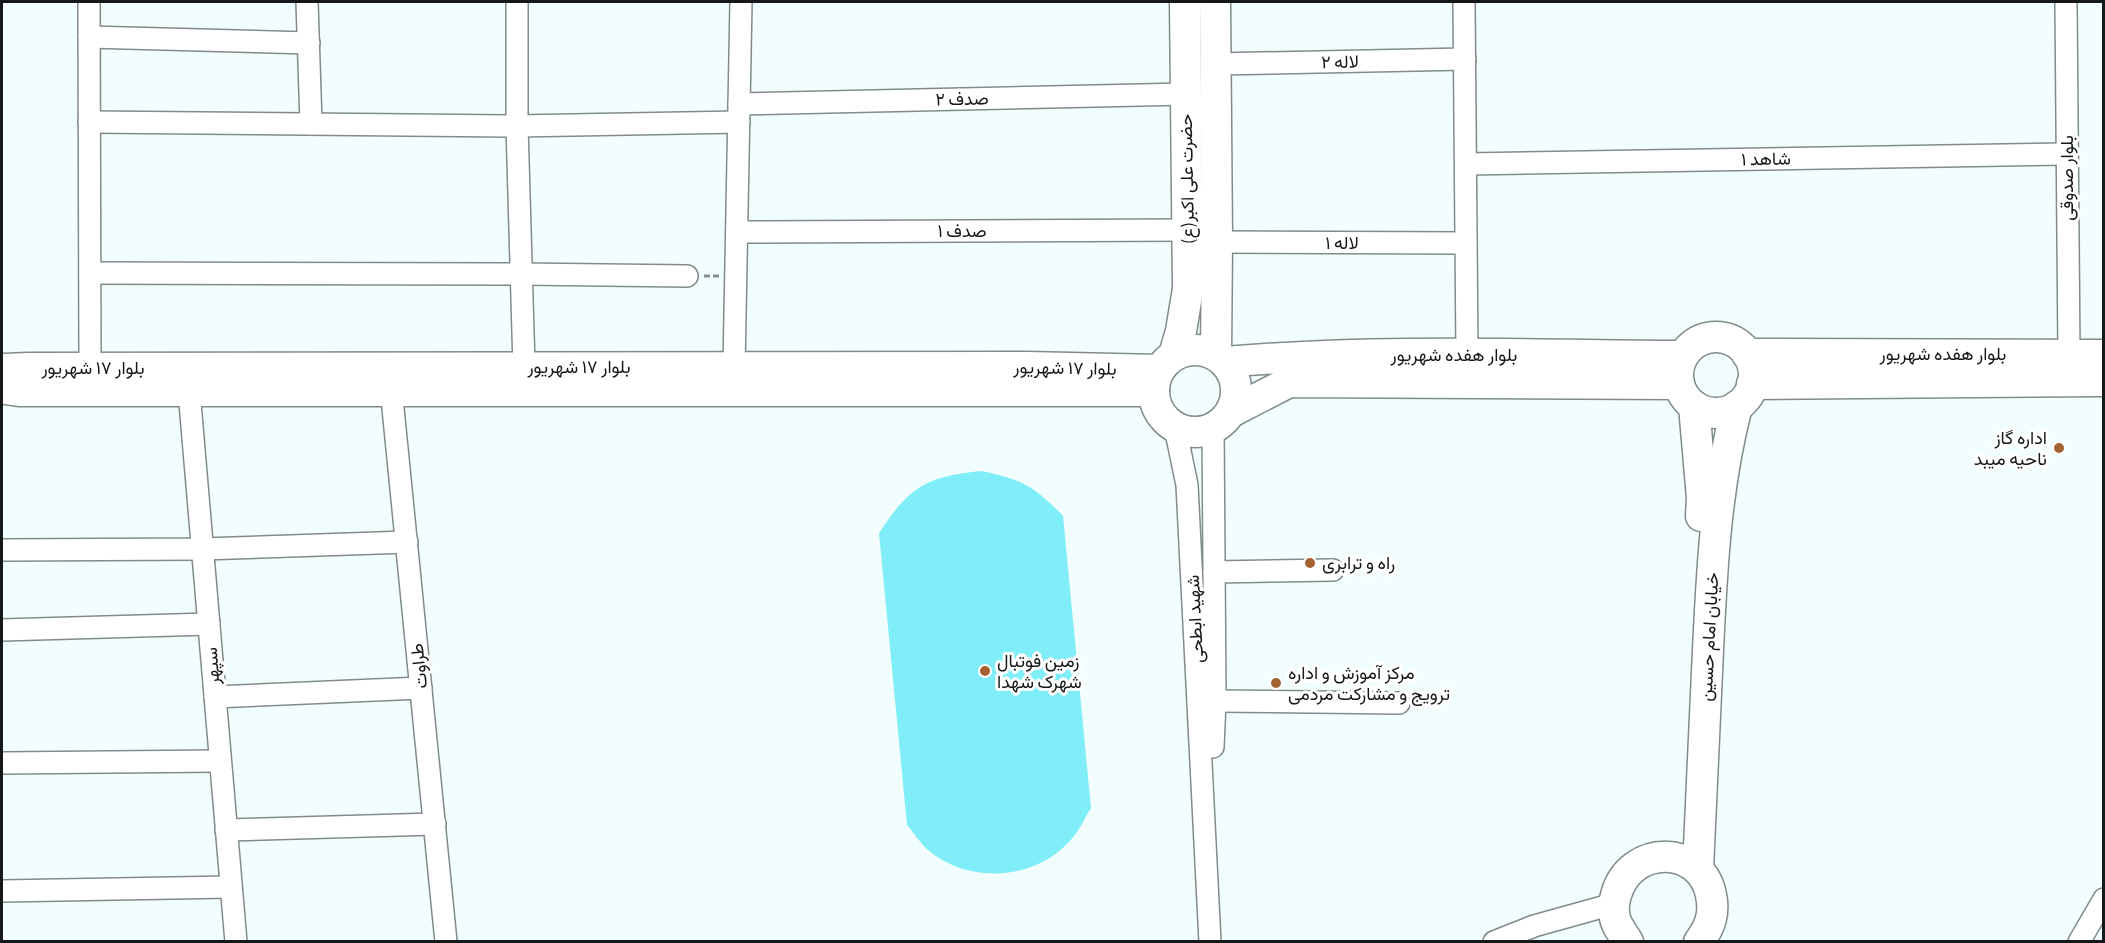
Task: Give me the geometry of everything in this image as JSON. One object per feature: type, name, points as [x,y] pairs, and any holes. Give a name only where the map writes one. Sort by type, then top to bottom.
[{"type":"street","points":[[89,2],[90,368]]},
{"type":"street","points":[[308,2],[311,124]]},
{"type":"street","points":[[517,2],[524,367]]},
{"type":"street","points":[[734,367],[741,2]]},
{"type":"street","name":"حضرت علی اکبر(ع)","points":[[1162,372],[1181,331],[1188,289],[1185,2]]},
{"type":"street","name":"حضرت علی اکبر(ع)","points":[[1215,2],[1220,359]]},
{"type":"street","points":[[1464,2],[1467,354]]},
{"type":"street","name":"بلوار صدوقی","points":[[2066,2],[2069,355]]},
{"type":"street","points":[[89,37],[309,43]]},
{"type":"street","name":"لاله ۲","points":[[1216,64],[1465,59]]},
{"type":"street","name":"صدف ۲","points":[[89,122],[518,126],[739,113],[1186,94]]},
{"type":"street","name":"شاهد ۱","points":[[1466,164],[2067,154]]},
{"type":"street","points":[[1187,195],[1217,195]]},
{"type":"street","name":"صدف ۱","points":[[737,232],[1188,230]]},
{"type":"street","name":"لاله ۱","points":[[1217,243],[1466,243]]},
{"type":"street","points":[[90,273],[687,276]]},
{"type":"street","points":[[1714,337],[1729,339],[1747,354],[1753,372],[1744,395],[1719,412],[1706,411],[1685,382],[1687,350],[1699,340],[1714,337]]},
{"type":"street","points":[[1195,350],[1220,359],[1234,377],[1237,395],[1222,420],[1195,432],[1174,427],[1159,412],[1162,372],[1195,350]]},
{"type":"street","name":"بلوار هفده شهریور","points":[[1220,359],[1467,354],[1685,382]]},
{"type":"street","name":"بلوار هفده شهریور","points":[[1747,354],[2103,355]]},
{"type":"street","name":"بلوار ۱۷ شهریور","points":[[2,385],[5,389],[19,391],[189,391],[390,379],[524,367],[1027,367],[1162,372]]},
{"type":"street","name":"بلوار ۱۷ شهریور","points":[[2,373],[5,369],[17,368],[90,368],[390,379],[1162,372]]},
{"type":"street","name":"طراوت","points":[[390,379],[446,942]]},
{"type":"street","name":"بلوار هفده شهریور","points":[[1744,395],[2103,381]]},
{"type":"street","name":"بلوار هفده شهریور","points":[[1222,420],[1289,382],[1685,382]]},
{"type":"street","name":"خیابان امام حسین","points":[[1685,382],[1702,498],[1693,676],[1689,864]]},
{"type":"street","name":"سپهر","points":[[189,391],[236,942]]},
{"type":"street","name":"خیابان امام حسین","points":[[1689,864],[1721,476],[1744,395]]},
{"type":"street","name":"شهید ابطحی","points":[[1204,813],[1212,763],[1215,701],[1214,572],[1222,420]]},
{"type":"street","name":"شهید ابطحی","points":[[1174,427],[1187,484],[1210,942]]},
{"type":"street","points":[[2,550],[202,549],[407,542]]},
{"type":"street","points":[[1214,572],[1333,570]]},
{"type":"street","points":[[2,630],[209,624]]},
{"type":"street","points":[[215,697],[421,688]]},
{"type":"street","points":[[1215,701],[1399,703]]},
{"type":"street","points":[[2,763],[220,761]]},
{"type":"street","points":[[226,830],[435,824]]},
{"type":"street","points":[[1628,942],[1617,924],[1613,904],[1620,882],[1635,865],[1657,857],[1689,864],[1710,887],[1714,907],[1709,928],[1699,942]]},
{"type":"street","points":[[2,891],[230,887]]},
{"type":"street","points":[[2079,942],[2103,899]]},
{"type":"street","points":[[1494,942],[1534,926],[1613,904]]},
{"type":"path","points":[[687,276],[735,276]]},
{"type":"shaded area","name":"زمین فوتبال شهرک شهدا","points":[[982,471],[1018,481],[1027,486],[1063,516],[1091,808],[1076,833],[1060,851],[1043,862],[1004,873],[984,873],[945,862],[928,850],[907,825],[879,533],[910,494],[921,487],[947,476]]},
{"type":"place","name":"اداره گاز ناحیه میبد","points":[[2059,448]]},
{"type":"place","name":"راه و ترابری","points":[[1310,563]]},
{"type":"place","name":"زمین فوتبال شهرک شهدا","points":[[985,671]]},
{"type":"place","name":"مرکز آموزش و اداره ترویج و مشارکت مردمی","points":[[1276,683]]}]
